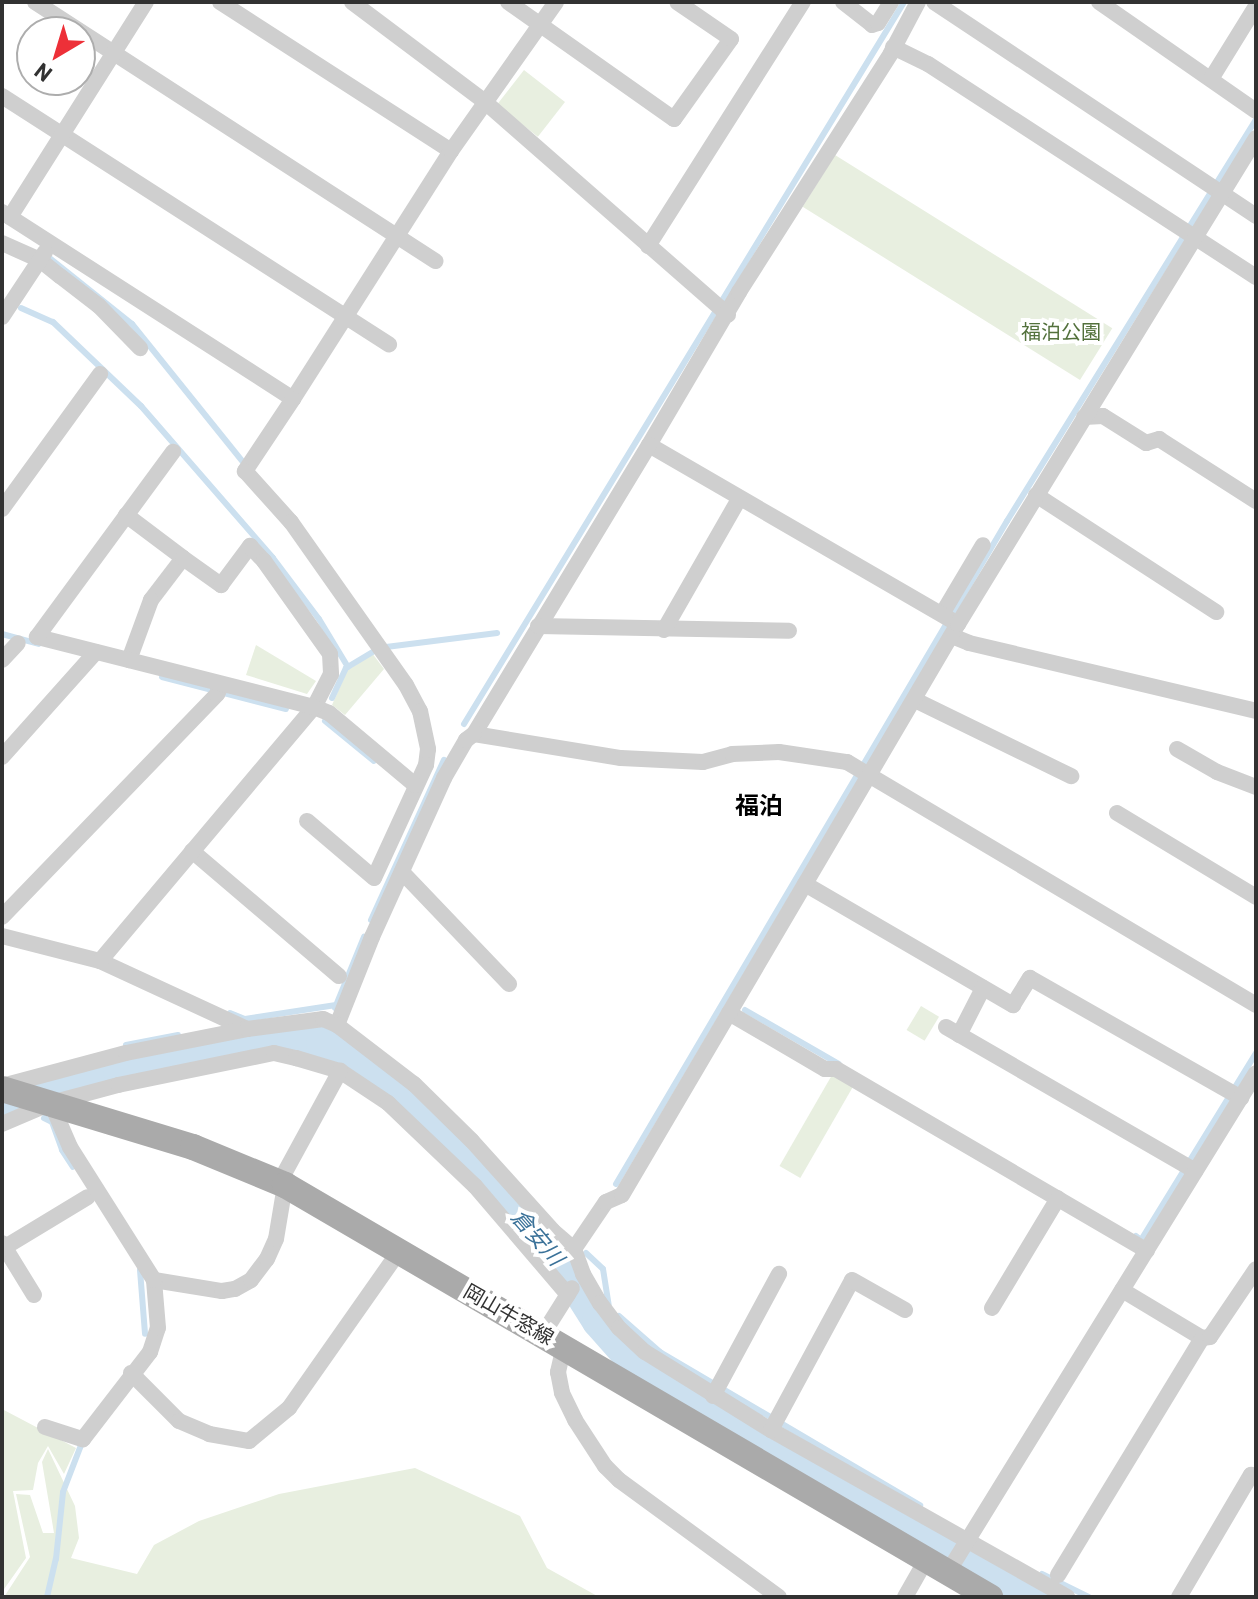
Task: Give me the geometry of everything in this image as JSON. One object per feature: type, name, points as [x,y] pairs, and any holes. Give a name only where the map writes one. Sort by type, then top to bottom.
[{"type":"main road","name":"岡山牛窓線","points":[[4,1089],[193,1147],[282,1184],[942,1565],[990,1597]]},
{"type":"street","points":[[35,2],[436,261]]},
{"type":"street","points":[[140,348],[6,214],[62,134],[146,2]]},
{"type":"street","points":[[220,2],[451,151]]},
{"type":"street","points":[[508,2],[674,119],[731,39],[677,2]]},
{"type":"street","points":[[307,821],[374,878],[426,765],[428,749],[420,711],[406,685],[291,522],[247,468],[451,151],[556,2]]},
{"type":"street","points":[[648,246],[803,2]]},
{"type":"street","points":[[843,2],[872,25],[878,23],[891,2]]},
{"type":"street","points":[[337,1025],[402,872],[460,751],[474,734],[649,445],[722,310],[739,292],[918,2]]},
{"type":"street","points":[[934,2],[1256,216]]},
{"type":"street","points":[[1099,2],[1256,111]]},
{"type":"street","points":[[356,3],[485,102],[722,310]]},
{"type":"street","points":[[1211,79],[1256,6]]},
{"type":"street","points":[[893,47],[928,64],[1256,277]]},
{"type":"street","points":[[2,96],[389,344]]},
{"type":"street","points":[[950,622],[1036,495],[1084,417],[1215,190],[1256,138]]},
{"type":"street","points":[[2,243],[44,253],[293,399]]},
{"type":"street","points":[[2,317],[44,253]]},
{"type":"street","points":[[2,509],[100,374]]},
{"type":"street","points":[[1084,417],[1103,416],[1146,443],[1159,439],[1256,501]]},
{"type":"street","points":[[649,445],[950,622],[969,643],[1256,711]]},
{"type":"street","points":[[173,452],[37,637],[93,657],[129,660],[220,689],[314,707],[329,713],[415,785]]},
{"type":"street","points":[[1036,495],[1216,612]]},
{"type":"street","points":[[664,630],[739,499]]},
{"type":"street","points":[[100,961],[314,707],[331,674],[330,654],[250,546],[221,585],[126,515]]},
{"type":"street","points":[[779,1597],[619,1480],[605,1466],[562,1393],[554,1340],[575,1285],[574,1249],[606,1202],[622,1195],[805,884],[863,771],[915,700],[983,545]]},
{"type":"street","points":[[129,660],[151,600],[183,558]]},
{"type":"street","points":[[538,626],[789,631]]},
{"type":"street","points":[[2,660],[18,643]]},
{"type":"street","points":[[2,757],[93,657]]},
{"type":"street","points":[[2,917],[220,689]]},
{"type":"street","points":[[915,700],[1071,776]]},
{"type":"street","points":[[474,734],[621,758],[703,762],[732,754],[779,752],[827,757],[863,771],[1256,1005]]},
{"type":"street","points":[[428,749],[460,751]]},
{"type":"street","points":[[1177,749],[1217,772],[1256,787]]},
{"type":"street","points":[[1117,813],[1256,897]]},
{"type":"street","points":[[192,851],[339,976]]},
{"type":"street","points":[[402,872],[509,984]]},
{"type":"street","points":[[805,884],[1013,1005],[1030,978],[1235,1095]]},
{"type":"street","points":[[2,936],[100,961],[247,1029]]},
{"type":"street","points":[[983,988],[952,1031],[1190,1169]]},
{"type":"street","points":[[729,1013],[825,1069],[836,1069],[1147,1251]]},
{"type":"street","points":[[4,1089],[126,1053],[247,1029],[323,1019],[337,1025],[414,1084],[472,1141],[553,1231],[574,1249]]},
{"type":"street","points":[[2,1124],[45,1102],[274,1053],[340,1071],[388,1103],[437,1146],[619,1328],[667,1368],[716,1389],[1067,1597]]},
{"type":"street","points":[[154,1280],[222,1291],[235,1289],[251,1280],[267,1259],[276,1239],[282,1184],[340,1071]]},
{"type":"street","points":[[905,1597],[968,1540],[1147,1251],[1190,1169],[1235,1095],[1256,1073]]},
{"type":"street","points":[[45,1102],[154,1280],[158,1328],[150,1352],[83,1439],[45,1427]]},
{"type":"street","points":[[34,1295],[3,1247],[88,1197]]},
{"type":"street","points":[[992,1308],[1058,1198]]},
{"type":"street","points":[[131,1373],[179,1421],[209,1434],[249,1441],[289,1408],[400,1250]]},
{"type":"street","points":[[1122,1290],[1202,1338],[1210,1337],[1256,1269]]},
{"type":"street","points":[[716,1389],[779,1274]]},
{"type":"street","points":[[774,1424],[852,1280],[905,1310]]},
{"type":"street","points":[[1058,1575],[1202,1338]]},
{"type":"street","points":[[1179,1597],[1251,1475],[1256,1477]]},
{"type":"green space","points":[[524,70],[565,102],[538,137],[497,105]]},
{"type":"green space","name":"福泊公園","points":[[835,155],[1112,328],[1080,380],[803,207]]},
{"type":"green space","points":[[256,645],[316,681],[307,694],[246,675]]},
{"type":"green space","points":[[372,653],[384,669],[345,715],[332,705],[347,671]]},
{"type":"green space","points":[[921,1006],[939,1017],[925,1041],[907,1030]]},
{"type":"green space","points":[[832,1075],[853,1087],[800,1178],[780,1166]]},
{"type":"green space","points":[[2,1409],[76,1448],[64,1474],[48,1446],[38,1463],[33,1490],[13,1491],[26,1558],[2,1592]]},
{"type":"green space","points":[[48,1449],[75,1506],[79,1538],[71,1558],[137,1574],[154,1545],[199,1521],[279,1494],[415,1468],[520,1516],[547,1568],[599,1597],[4,1597],[30,1557],[16,1494],[30,1495],[43,1533],[54,1533],[42,1462]]},
{"type":"waterway","points":[[464,724],[904,2]]},
{"type":"waterway","points":[[616,1184],[1007,521],[1256,119]]},
{"type":"waterway","points":[[47,256],[132,324],[247,467]]},
{"type":"waterway","points":[[21,308],[53,322],[141,406],[273,558],[319,619],[348,667]]},
{"type":"waterway","points":[[386,647],[497,633]]},
{"type":"waterway","points":[[2,634],[39,644]]},
{"type":"waterway","points":[[332,698],[346,668],[374,651]]},
{"type":"waterway","points":[[162,677],[286,709]]},
{"type":"waterway","points":[[325,721],[374,761]]},
{"type":"waterway","points":[[371,920],[444,760]]},
{"type":"waterway","points":[[335,1008],[364,937]]},
{"type":"waterway","points":[[230,1013],[245,1019],[336,1005]]},
{"type":"waterway","points":[[745,1010],[839,1064]]},
{"type":"waterway","points":[[323,1043],[326,1031]]},
{"type":"waterway","points":[[126,1045],[178,1035]]},
{"type":"waterway","name":"倉安川","points":[[2,1105],[120,1071],[271,1041],[323,1043],[354,1058],[404,1095],[486,1177],[563,1264],[599,1321],[638,1365],[1032,1597]]},
{"type":"waterway","points":[[1136,1236],[1141,1240],[1256,1053]]},
{"type":"waterway","points":[[44,1118],[52,1122],[62,1150],[73,1167]]},
{"type":"waterway","points":[[586,1253],[603,1269],[609,1305]]},
{"type":"waterway","name":"倉安川","points":[[560,1261],[564,1255]]},
{"type":"waterway","points":[[140,1270],[145,1334]]},
{"type":"waterway","points":[[619,1316],[660,1352],[920,1505]]},
{"type":"waterway","points":[[47,1597],[56,1559],[63,1492],[81,1445]]},
{"type":"waterway","points":[[1042,1574],[1089,1597]]},
{"type":"district","name":"福泊","points":[[759,805]]}]
